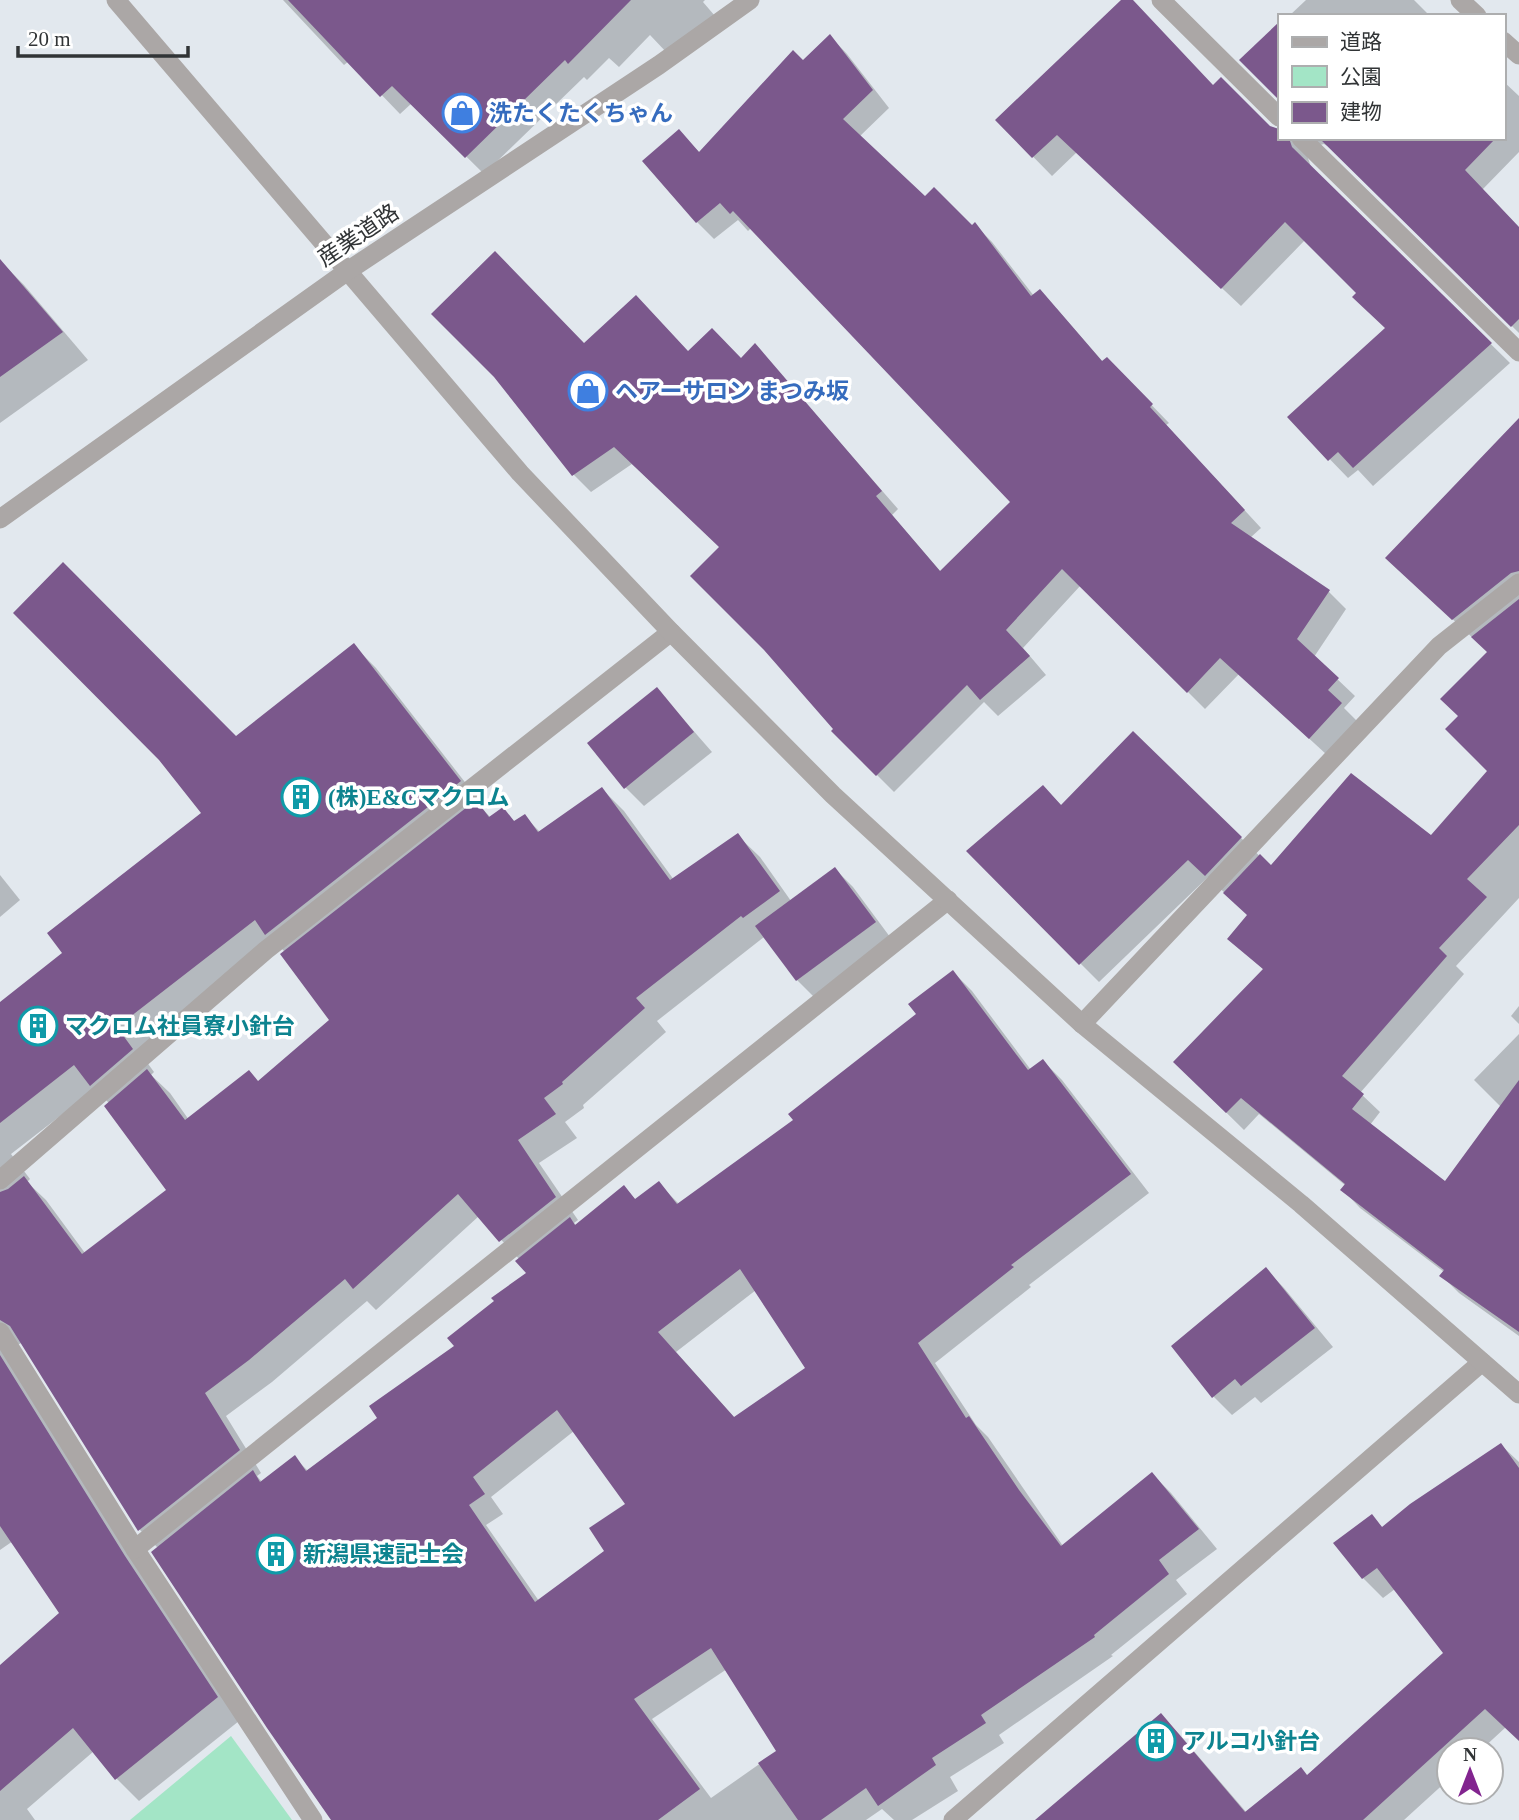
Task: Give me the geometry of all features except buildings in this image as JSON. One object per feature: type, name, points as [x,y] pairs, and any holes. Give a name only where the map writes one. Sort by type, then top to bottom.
[{"type":"street","points":[[116,0],[520,473],[671,632],[833,795],[1082,1024],[1301,1204],[1519,1394]]},
{"type":"street","name":"産業道路","points":[[0,519],[349,270],[659,65],[750,0]]},
{"type":"street","points":[[1161,0],[1278,116]]},
{"type":"street","points":[[1460,0],[1475,14]]},
{"type":"street","points":[[1505,42],[1519,55]]},
{"type":"street","points":[[1303,140],[1519,352]]},
{"type":"street","points":[[1082,1024],[1438,646],[1519,583]]},
{"type":"street","points":[[0,1180],[266,950],[671,632]]},
{"type":"street","points":[[135,1549],[948,900]]},
{"type":"street","points":[[0,1332],[135,1549],[313,1820]]},
{"type":"street","points":[[953,1820],[1482,1362]]},
{"type":"green space","points":[[231,1736],[292,1820],[130,1820]]},
{"type":"place","name":"洗たくたくちゃん","points":[[462,113]]},
{"type":"place","name":"ヘアーサロン まつみ坂","points":[[588,391]]},
{"type":"place","name":"(株)E&Cマクロム","points":[[301,797]]},
{"type":"place","name":"マクロム社員寮小針台","points":[[38,1026]]},
{"type":"place","name":"新潟県速記士会","points":[[276,1554]]},
{"type":"place","name":"アルコ小針台","points":[[1156,1741]]}]
